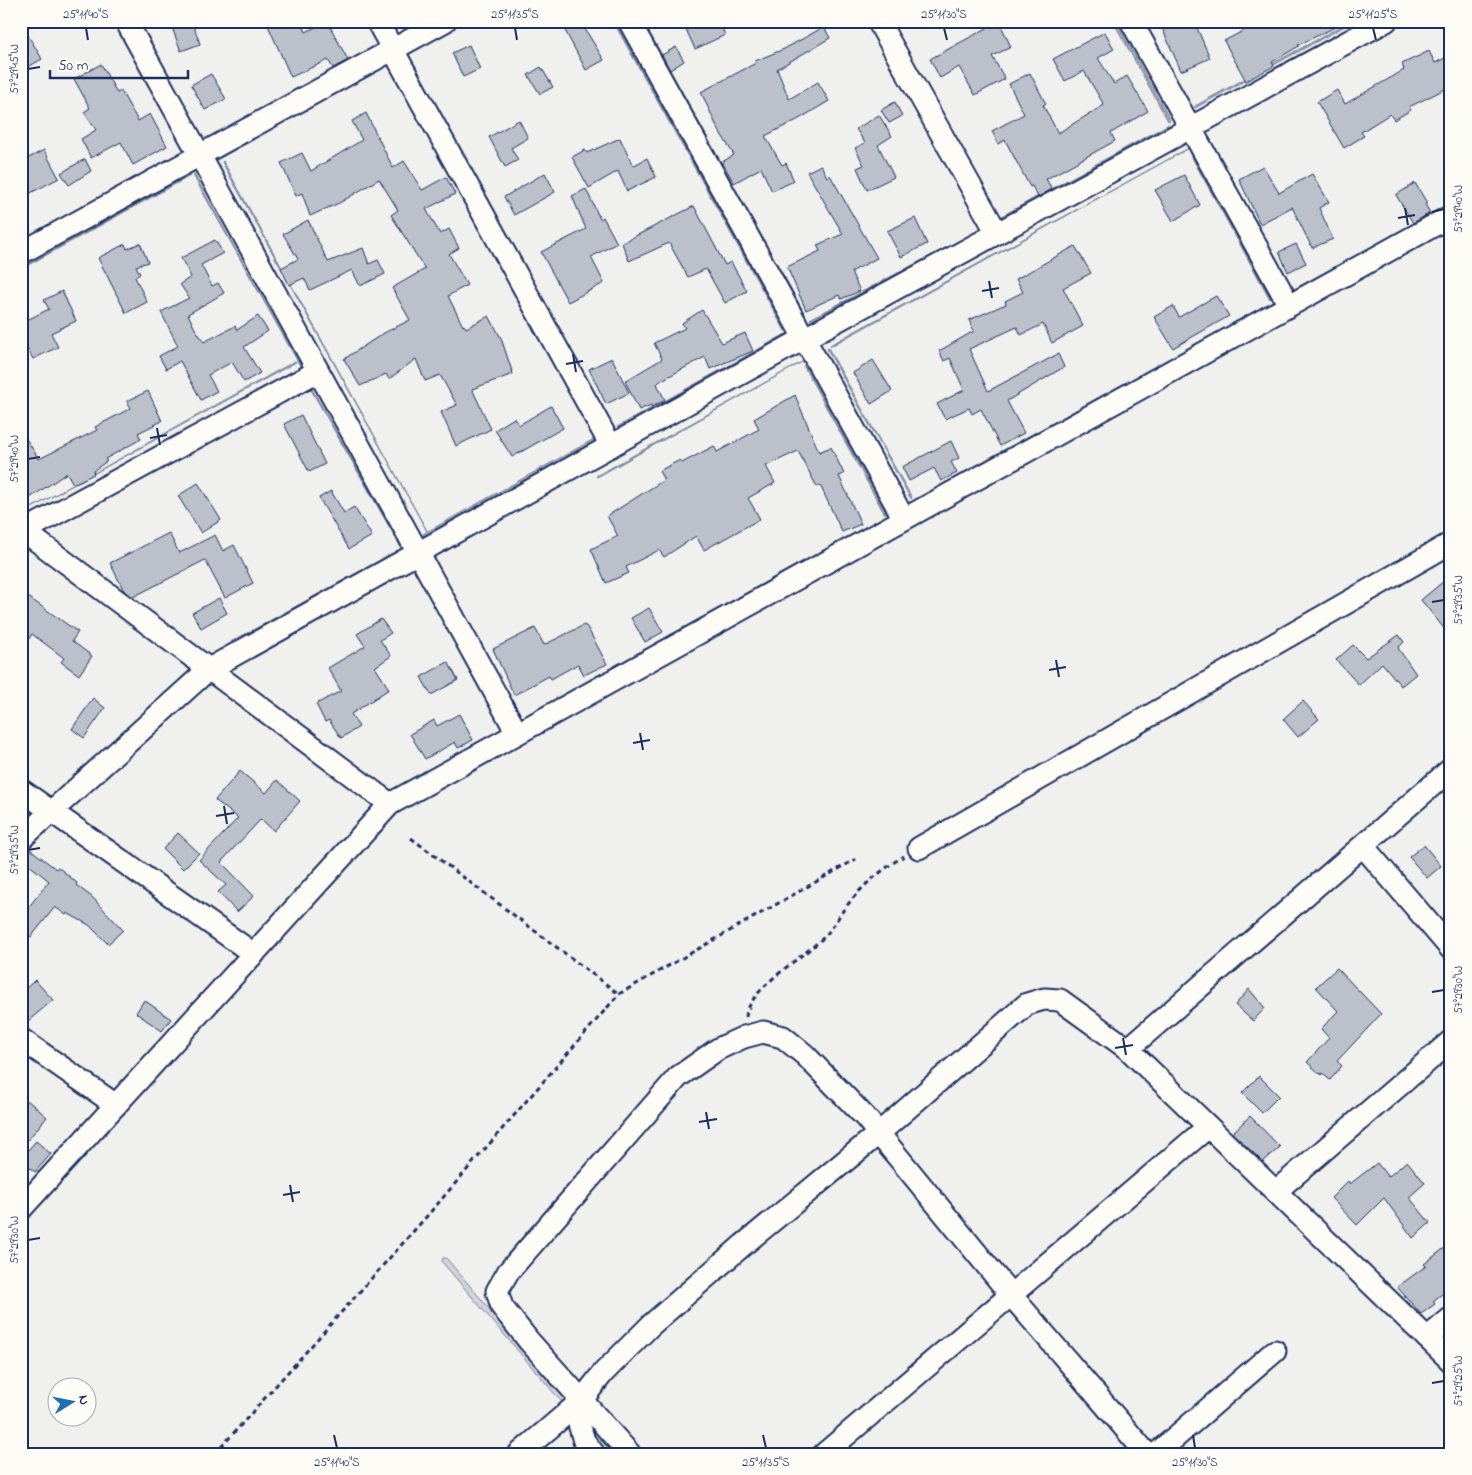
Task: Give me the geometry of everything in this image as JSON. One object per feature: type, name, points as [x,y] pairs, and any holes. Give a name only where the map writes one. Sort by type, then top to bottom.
[{"type":"street","points":[[126,21],[517,733]]},
{"type":"street","points":[[377,21],[612,446]]},
{"type":"street","points":[[21,252],[445,21]]},
{"type":"street","points":[[629,21],[904,519]]},
{"type":"street","points":[[878,21],[997,233]]},
{"type":"street","points":[[1131,21],[1289,305]]},
{"type":"street","points":[[21,839],[209,669],[419,554],[804,338],[1385,21]]},
{"type":"street","points":[[21,1209],[390,804],[1451,216]]},
{"type":"street","points":[[318,371],[23,530],[390,804]]},
{"type":"street","points":[[919,848],[1451,543]]},
{"type":"street","points":[[1128,1049],[1451,769]]},
{"type":"street","points":[[21,790],[254,954]]},
{"type":"street","points":[[1363,846],[1451,949]]},
{"type":"street","points":[[519,1454],[581,1401],[603,1373],[651,1325],[742,1245],[878,1134],[1027,1004],[1044,999],[1060,1000],[1128,1049],[1451,1361]]},
{"type":"street","points":[[630,1454],[592,1410],[581,1401],[502,1307],[497,1291],[508,1272],[678,1077],[718,1049],[744,1037],[763,1032],[783,1037],[811,1061],[878,1134],[1011,1295],[1147,1454]]},
{"type":"street","points":[[21,1039],[116,1105]]},
{"type":"street","points":[[1275,1192],[1451,1041]]},
{"type":"street","points":[[824,1454],[1208,1127]]},
{"type":"street","points":[[1427,1338],[1451,1318]]},
{"type":"street","points":[[1156,1454],[1275,1352]]},
{"type":"street","points":[[581,1401],[578,1420],[584,1441],[594,1454]]},
{"type":"path","points":[[411,838],[619,994]]},
{"type":"path","points":[[744,1037],[747,1008],[778,974],[825,936],[849,902],[889,865],[919,848]]},
{"type":"path","points":[[215,1454],[427,1216],[619,994],[856,859]]},
{"type":"shaded area","points":[[443,1258],[446,1258],[607,1446],[606,1451],[603,1450],[442,1262]]},
{"type":"water","points":[[613,21],[786,330],[785,331]]},
{"type":"water","points":[[641,21],[643,21],[807,318],[805,318]]},
{"type":"water","points":[[1113,21],[1116,21],[1170,120],[1168,121]]},
{"type":"water","points":[[1354,21],[1195,108],[1195,106]]},
{"type":"water","points":[[1169,124],[1169,126],[1002,216]]},
{"type":"water","points":[[1189,148],[831,346],[830,345]]},
{"type":"water","points":[[1190,154],[1271,298],[1270,299]]},
{"type":"water","points":[[223,161],[427,531],[222,162]]},
{"type":"water","points":[[194,174],[302,369],[193,175]]},
{"type":"water","points":[[190,176],[21,269],[21,268]]},
{"type":"water","points":[[978,231],[979,233],[810,320],[810,319]]},
{"type":"water","points":[[786,334],[619,428],[617,427]]},
{"type":"water","points":[[827,349],[912,498],[911,499]]},
{"type":"water","points":[[295,361],[296,362],[26,511]]},
{"type":"water","points":[[804,361],[597,477],[596,476]]},
{"type":"water","points":[[804,365],[886,513],[884,513]]},
{"type":"water","points":[[311,387],[402,549],[310,388]]},
{"type":"water","points":[[594,439],[595,441],[424,536],[423,534]]},
{"type":"water","points":[[400,549],[401,550],[231,642]]},
{"type":"building","points":[[181,21],[192,21],[200,44],[181,51],[171,25]]},
{"type":"building","points":[[266,21],[301,21],[306,32],[327,21],[348,60],[333,68],[328,60],[291,77]]},
{"type":"building","points":[[560,21],[580,21],[604,60],[586,70]]},
{"type":"building","points":[[692,21],[719,21],[725,35],[695,49],[684,25]]},
{"type":"building","points":[[983,21],[999,21],[1011,47],[992,56],[1005,79],[975,95],[959,67],[940,78],[930,59],[987,28]]},
{"type":"building","points":[[1159,21],[1194,21],[1210,58],[1181,71]]},
{"type":"building","points":[[1262,21],[1348,21],[1298,45],[1272,62],[1274,66],[1246,81],[1224,41]]},
{"type":"building","points":[[21,23],[42,59],[21,71]]},
{"type":"building","points":[[824,27],[830,38],[777,69],[789,99],[818,82],[829,101],[765,136],[782,165],[786,163],[794,181],[772,191],[761,168],[734,183],[722,162],[734,155],[718,129],[701,92],[756,63],[755,61],[784,49]]},
{"type":"building","points":[[1105,32],[1114,49],[1098,58],[1114,84],[1127,76],[1148,111],[1111,133],[1115,141],[1046,179],[1052,189],[1038,197],[1032,186],[1030,187],[1005,140],[998,144],[992,131],[1024,114],[1009,84],[1030,73],[1046,104],[1043,105],[1058,133],[1104,105],[1084,71],[1065,81],[1053,59]]},
{"type":"building","points":[[469,45],[480,69],[463,77],[452,53]]},
{"type":"building","points":[[676,47],[684,61],[670,70],[662,55]]},
{"type":"building","points":[[1429,51],[1435,63],[1451,55],[1451,86],[1409,107],[1411,110],[1394,120],[1390,114],[1361,132],[1364,136],[1344,148],[1317,102],[1337,90],[1345,104],[1404,70],[1402,64]]},
{"type":"building","points":[[101,64],[117,93],[121,91],[138,121],[150,114],[167,146],[133,165],[121,142],[91,158],[81,139],[96,130],[84,112],[90,108],[74,79]]},
{"type":"building","points":[[541,67],[553,87],[540,94],[528,75]]},
{"type":"building","points":[[211,74],[226,99],[205,110],[191,85]]},
{"type":"building","points":[[895,102],[902,116],[889,123],[881,110]]},
{"type":"building","points":[[366,113],[393,168],[404,161],[422,190],[446,177],[455,194],[426,209],[440,234],[449,229],[459,248],[449,254],[467,285],[448,296],[463,326],[466,328],[489,316],[501,338],[513,374],[472,389],[491,429],[456,446],[441,412],[457,405],[440,375],[425,381],[416,359],[389,379],[386,374],[360,386],[344,359],[384,333],[410,320],[392,288],[425,269],[391,215],[398,210],[379,179],[341,202],[310,216],[302,193],[296,196],[281,163],[302,153],[311,171],[362,140],[352,121]]},
{"type":"building","points":[[879,115],[892,136],[878,145],[894,177],[867,190],[857,168],[864,165],[855,148],[865,143],[856,129]]},
{"type":"building","points":[[519,120],[528,138],[511,148],[518,160],[505,167],[489,137]]},
{"type":"building","points":[[620,138],[633,166],[647,158],[656,177],[627,191],[618,171],[589,188],[572,157],[585,150],[587,153]]},
{"type":"building","points":[[44,150],[59,178],[21,198],[21,162]]},
{"type":"building","points":[[85,159],[91,171],[69,185],[61,173]]},
{"type":"building","points":[[821,165],[827,177],[830,175],[877,258],[851,272],[860,291],[841,299],[839,295],[806,310],[787,267],[820,251],[817,245],[843,234],[807,172]]},
{"type":"building","points":[[1263,166],[1279,193],[1312,174],[1329,202],[1319,208],[1333,239],[1312,248],[1292,207],[1260,224],[1239,179]]},
{"type":"building","points":[[545,173],[555,192],[514,215],[504,197]]},
{"type":"building","points":[[1184,175],[1200,205],[1173,221],[1155,190]]},
{"type":"building","points":[[1415,183],[1427,203],[1425,204],[1430,213],[1413,223],[1396,195]]},
{"type":"building","points":[[586,189],[600,219],[603,217],[617,243],[591,257],[604,283],[568,302],[541,252],[586,229],[572,196]]},
{"type":"building","points":[[694,206],[725,265],[731,262],[747,291],[725,303],[706,269],[688,277],[669,243],[629,261],[622,243]]},
{"type":"building","points":[[915,218],[927,244],[901,257],[887,231]]},
{"type":"building","points":[[308,220],[328,262],[363,248],[369,264],[378,260],[385,274],[360,286],[352,270],[310,290],[304,278],[289,285],[281,268],[298,259],[283,234]]},
{"type":"building","points":[[215,240],[223,253],[201,265],[212,286],[218,283],[224,293],[188,314],[194,327],[204,342],[235,326],[237,330],[258,316],[268,331],[244,347],[260,373],[244,382],[232,362],[208,375],[217,391],[201,400],[180,361],[166,369],[159,356],[178,346],[161,312],[189,298],[180,284],[191,277],[181,258]]},
{"type":"building","points":[[140,243],[148,262],[136,266],[140,274],[135,277],[147,302],[126,313],[98,258],[125,244],[127,249]]},
{"type":"building","points":[[1296,244],[1306,263],[1288,272],[1279,252]]},
{"type":"building","points":[[1075,246],[1091,273],[1063,288],[1083,326],[1052,343],[1043,324],[1021,335],[1017,327],[969,349],[988,391],[1058,354],[1064,367],[1007,401],[1024,433],[1000,446],[981,409],[972,414],[969,408],[945,419],[937,404],[964,390],[950,358],[944,361],[939,351],[974,331],[969,320],[1006,304],[1005,301],[1023,292],[1016,279]]},
{"type":"building","points":[[62,291],[76,321],[51,333],[58,347],[33,359],[21,336],[21,323],[49,309],[44,300]]},
{"type":"building","points":[[1216,296],[1229,316],[1173,348],[1154,317],[1173,306],[1179,317]]},
{"type":"building","points":[[702,310],[722,343],[745,333],[753,351],[710,369],[705,357],[660,381],[657,384],[665,400],[652,407],[651,405],[639,410],[625,381],[662,359],[654,343],[685,328],[682,323]]},
{"type":"building","points":[[612,358],[629,393],[606,404],[589,369]]},
{"type":"building","points":[[873,360],[892,391],[871,404],[853,373]]},
{"type":"building","points":[[148,391],[162,421],[138,433],[141,439],[105,459],[107,461],[93,471],[94,474],[73,484],[67,473],[21,504],[21,431],[39,459],[97,430],[95,427],[131,408],[127,401]]},
{"type":"building","points":[[795,395],[819,452],[831,447],[844,474],[839,476],[861,524],[842,532],[820,485],[817,487],[798,451],[766,466],[775,483],[748,498],[760,519],[704,550],[696,536],[664,557],[659,550],[626,567],[629,573],[606,583],[591,549],[618,536],[607,516],[664,480],[659,471],[680,460],[682,463],[714,446],[717,452],[759,429],[754,419]]},
{"type":"building","points":[[551,406],[563,428],[512,457],[495,430],[514,418],[519,425]]},
{"type":"building","points":[[301,415],[325,464],[309,472],[284,424]]},
{"type":"building","points":[[951,441],[959,458],[951,462],[957,473],[941,481],[934,468],[909,481],[902,467]]},
{"type":"building","points":[[198,483],[221,520],[201,533],[178,496]]},
{"type":"building","points":[[331,491],[344,513],[354,507],[372,536],[349,549],[319,498]]},
{"type":"building","points":[[169,533],[179,553],[215,535],[223,551],[234,545],[253,583],[225,598],[205,560],[133,597],[123,589],[110,563]]},
{"type":"building","points":[[1451,575],[1451,637],[1421,600]]},
{"type":"building","points":[[21,592],[78,632],[72,641],[92,656],[79,675],[61,662],[64,658],[32,634],[21,651]]},
{"type":"building","points":[[219,598],[227,613],[201,628],[192,613]]},
{"type":"building","points":[[649,608],[663,632],[645,642],[631,618]]},
{"type":"building","points":[[381,619],[391,633],[380,640],[391,656],[375,667],[389,689],[351,714],[359,727],[341,738],[329,720],[325,722],[316,704],[341,691],[328,668],[365,646],[357,634]]},
{"type":"building","points":[[584,625],[587,627],[607,664],[584,675],[578,664],[551,679],[549,676],[514,695],[493,649],[535,628],[544,645]]},
{"type":"building","points":[[1399,635],[1404,642],[1398,648],[1416,674],[1401,686],[1382,663],[1359,685],[1336,660],[1353,645],[1366,658]]},
{"type":"building","points":[[448,662],[458,680],[431,695],[421,677]]},
{"type":"building","points":[[93,698],[105,708],[84,738],[72,729]]},
{"type":"building","points":[[1303,701],[1319,719],[1298,737],[1283,719]]},
{"type":"building","points":[[459,714],[473,740],[458,748],[455,742],[425,759],[410,734],[434,720],[437,726]]},
{"type":"building","points":[[240,771],[266,793],[277,780],[300,801],[274,831],[261,819],[221,862],[254,896],[237,912],[218,892],[226,885],[199,860],[238,818],[215,800]]},
{"type":"building","points":[[178,833],[199,853],[183,869],[163,849]]},
{"type":"building","points":[[1424,845],[1441,866],[1427,878],[1409,857]]},
{"type":"building","points":[[30,849],[56,869],[58,867],[77,883],[76,885],[92,897],[123,930],[108,944],[89,925],[67,913],[66,915],[55,907],[31,937],[21,929],[21,917],[49,881],[22,859]]},
{"type":"building","points":[[1337,968],[1381,1014],[1337,1061],[1342,1066],[1330,1080],[1322,1073],[1321,1075],[1307,1062],[1329,1038],[1321,1029],[1338,1011],[1316,987]]},
{"type":"building","points":[[35,980],[53,1000],[21,1027],[21,993]]},
{"type":"building","points":[[1249,989],[1265,1008],[1253,1021],[1235,1005]]},
{"type":"building","points":[[144,1000],[171,1019],[162,1031],[136,1013]]},
{"type":"building","points":[[1259,1076],[1279,1096],[1262,1113],[1242,1093]]},
{"type":"building","points":[[27,1100],[47,1117],[21,1148],[21,1108]]},
{"type":"building","points":[[1250,1116],[1280,1147],[1263,1162],[1232,1133]]},
{"type":"building","points":[[36,1141],[51,1154],[35,1172],[21,1161],[21,1158]]},
{"type":"building","points":[[1407,1161],[1425,1183],[1409,1197],[1430,1223],[1413,1238],[1384,1198],[1357,1225],[1331,1198],[1348,1181],[1350,1184],[1377,1163],[1388,1177]]},
{"type":"building","points":[[1451,1243],[1451,1287],[1433,1301],[1435,1304],[1421,1314],[1397,1287],[1426,1266],[1424,1264]]}]
